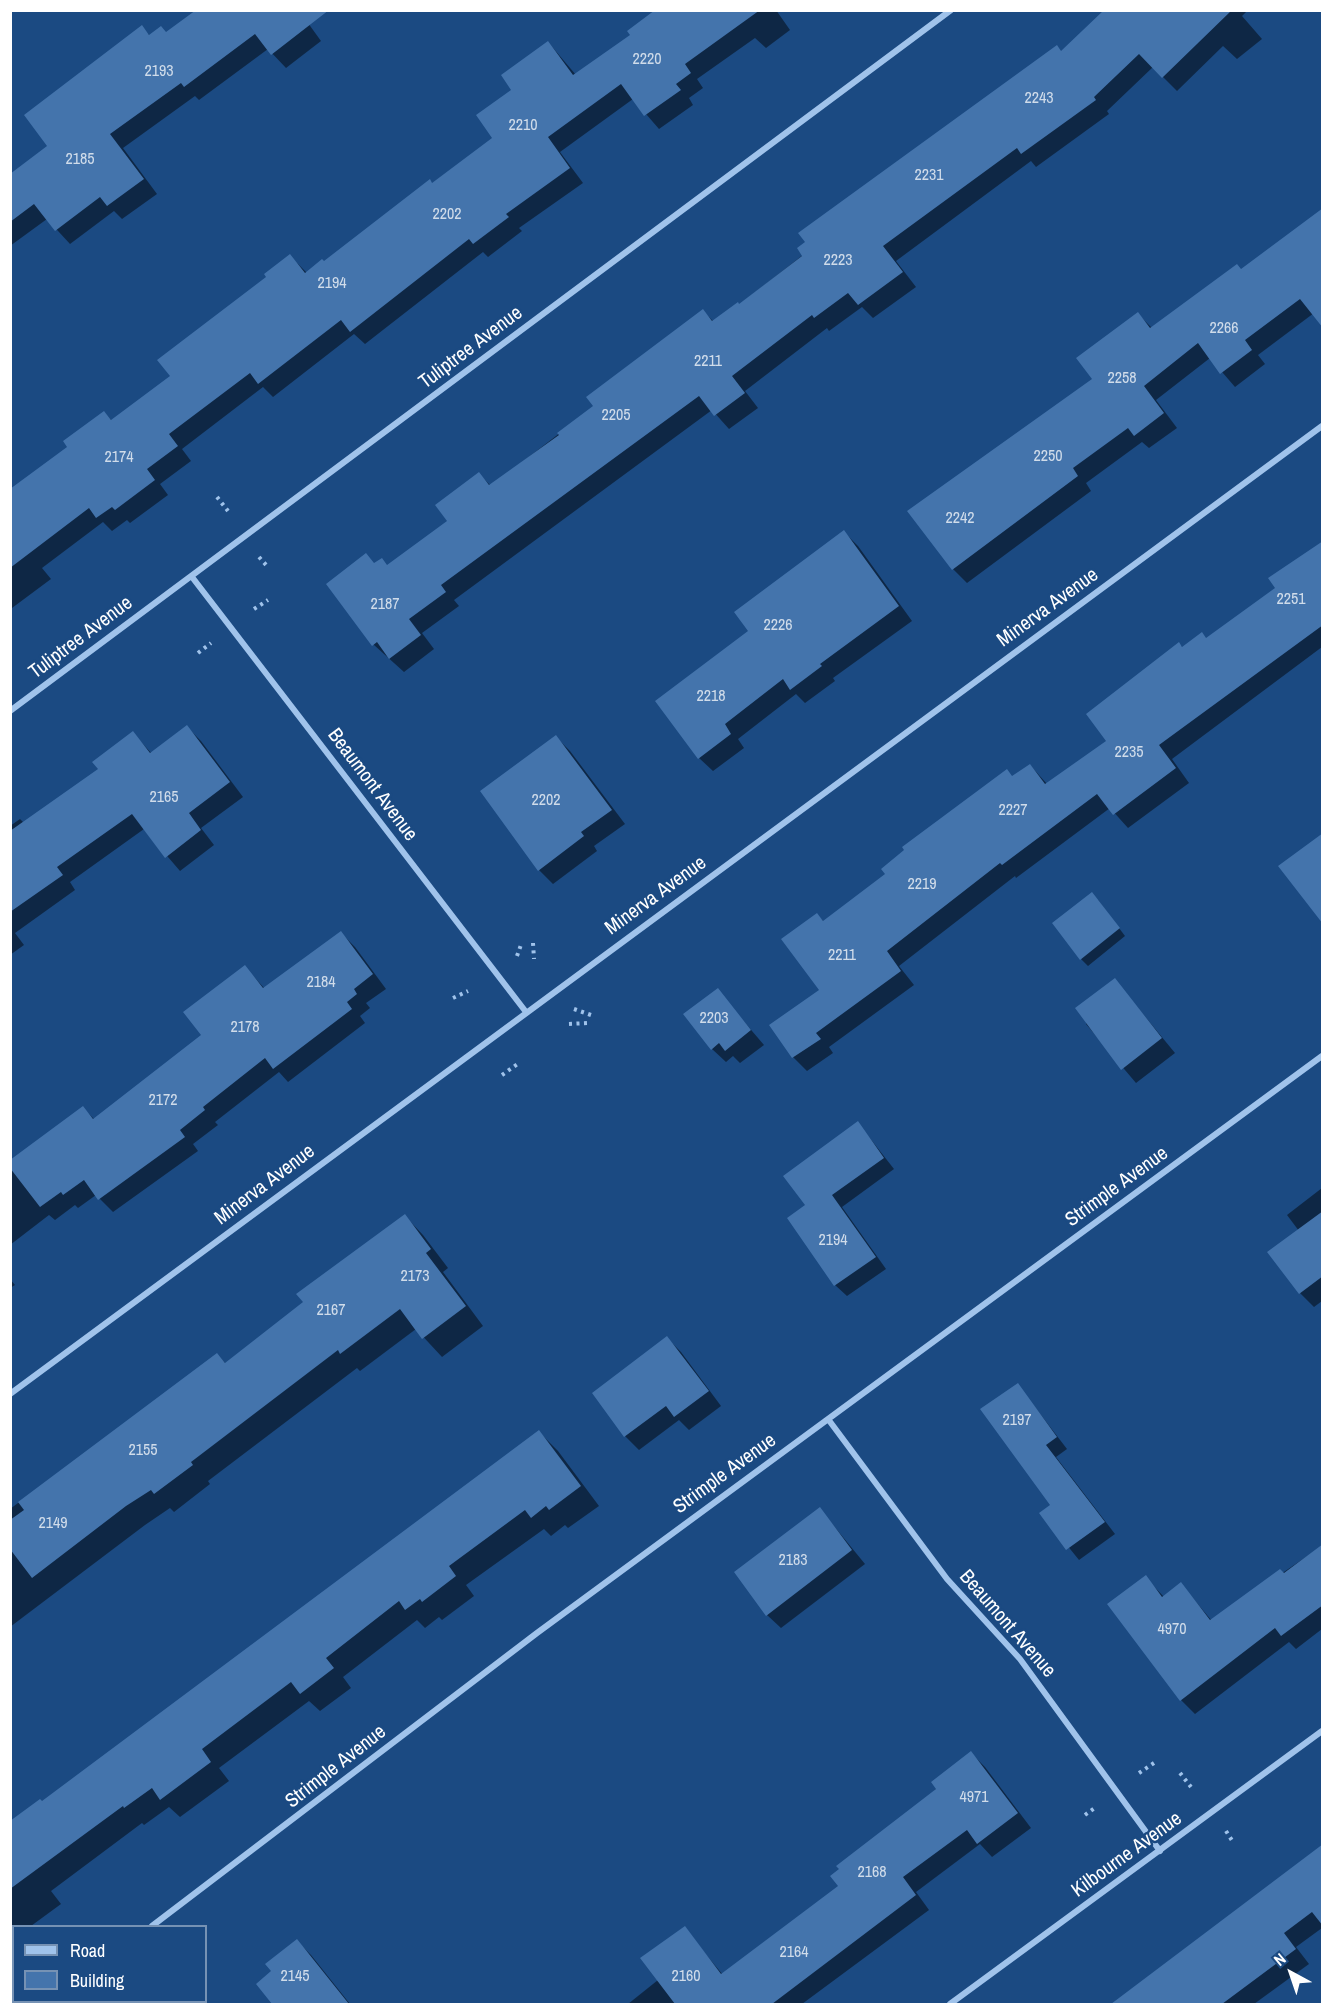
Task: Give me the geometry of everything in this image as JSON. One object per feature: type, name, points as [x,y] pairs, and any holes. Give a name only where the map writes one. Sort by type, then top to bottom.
[{"type":"street","name":"Tuliptree Avenue","points":[[10,711],[951,10]]},
{"type":"street","name":"Minerva Avenue","points":[[10,1394],[1323,426]]},
{"type":"street","name":"Beaumont Avenue","points":[[192,577],[526,1012]]},
{"type":"street","name":"Strimple Avenue","points":[[153,1925],[537,1633],[1323,1056]]},
{"type":"street","name":"Beaumont Avenue","points":[[828,1419],[946,1579],[1020,1659],[1160,1851]]},
{"type":"street","name":"Kilbourne Avenue","points":[[950,2004],[1323,1731]]},
{"type":"path","points":[[217,497],[228,511]]},
{"type":"path","points":[[256,554],[267,566]]},
{"type":"path","points":[[254,609],[268,600]]},
{"type":"path","points":[[198,653],[213,641]]},
{"type":"path","points":[[517,956],[522,942]]},
{"type":"path","points":[[533,943],[534,959]]},
{"type":"path","points":[[453,998],[468,991]]},
{"type":"path","points":[[573,1008],[591,1015]]},
{"type":"path","points":[[569,1024],[588,1023]]},
{"type":"path","points":[[502,1068],[502,1075],[519,1063]]},
{"type":"path","points":[[1140,1773],[1154,1763]]},
{"type":"path","points":[[1180,1773],[1191,1787]]},
{"type":"path","points":[[1085,1815],[1099,1805]]},
{"type":"path","points":[[1223,1828],[1233,1842]]},
{"type":"building","points":[[196,10],[329,10],[271,55],[255,34],[184,87],[181,83],[110,134],[144,179],[107,206],[100,197],[55,231],[34,204],[10,222],[10,174],[47,146],[24,115],[142,25],[149,35],[161,26],[166,32]]},
{"type":"building","points":[[655,10],[760,10],[685,64],[691,73],[676,84],[681,90],[644,116],[621,84],[548,137],[570,168],[506,214],[509,217],[473,244],[469,239],[350,332],[341,320],[258,384],[250,373],[169,434],[178,446],[147,469],[155,480],[115,510],[112,507],[96,518],[89,508],[10,568],[10,489],[67,447],[63,441],[104,411],[111,420],[170,376],[157,360],[266,277],[264,274],[290,254],[305,273],[322,259],[324,261],[430,179],[432,183],[492,138],[476,115],[511,90],[501,75],[548,41],[573,75],[630,35],[627,31]]},
{"type":"building","points":[[1104,10],[1232,10],[1162,78],[1139,54],[1094,97],[1096,100],[1021,154],[1017,148],[883,246],[903,272],[858,305],[848,293],[814,318],[812,315],[732,376],[745,393],[714,416],[699,396],[441,585],[446,592],[409,619],[421,635],[389,659],[377,642],[372,646],[326,584],[366,553],[374,563],[382,558],[387,565],[447,521],[435,505],[479,472],[489,485],[559,435],[557,433],[593,406],[586,397],[703,309],[712,321],[738,302],[739,304],[802,256],[797,248],[805,242],[798,233],[1057,45],[1061,51]]},
{"type":"building","points":[[1323,208],[1323,328],[1300,299],[1245,340],[1252,350],[1220,374],[1198,343],[1144,386],[1164,413],[1134,436],[1128,428],[1073,468],[1078,476],[952,570],[907,511],[1092,379],[1076,358],[1138,312],[1150,328],[1237,264],[1241,269]]},
{"type":"building","points":[[844,530],[899,606],[820,664],[822,666],[790,690],[783,679],[725,724],[731,734],[698,759],[655,701],[748,631],[734,612]]},
{"type":"building","points":[[1323,541],[1323,625],[1159,745],[1176,768],[1113,815],[1097,794],[1002,865],[1000,863],[887,951],[901,971],[816,1033],[821,1039],[792,1058],[769,1025],[819,990],[781,939],[817,913],[823,921],[885,874],[881,869],[904,850],[902,847],[1007,769],[1012,776],[1030,764],[1045,784],[1106,741],[1086,714],[1179,642],[1182,647],[1202,632],[1206,638],[1275,588],[1268,578]]},
{"type":"building","points":[[187,725],[230,782],[189,813],[201,830],[165,858],[132,814],[57,867],[63,875],[10,912],[10,831],[98,769],[92,762],[133,731],[150,753]]},
{"type":"building","points":[[556,735],[612,810],[581,832],[584,836],[538,871],[480,791]]},
{"type":"building","points":[[1323,833],[1323,924],[1278,866]]},
{"type":"building","points":[[1092,892],[1120,928],[1080,960],[1052,923]]},
{"type":"building","points":[[341,931],[373,974],[354,989],[357,994],[347,1002],[352,1009],[273,1069],[265,1058],[203,1107],[205,1110],[180,1130],[185,1137],[98,1200],[84,1180],[63,1195],[61,1192],[40,1207],[10,1168],[10,1160],[83,1106],[93,1119],[201,1035],[183,1012],[245,965],[263,988]]},
{"type":"building","points":[[1115,978],[1162,1038],[1121,1070],[1075,1008]]},
{"type":"building","points":[[718,988],[751,1030],[725,1051],[719,1043],[711,1050],[683,1014]]},
{"type":"building","points":[[858,1121],[884,1158],[832,1195],[876,1257],[834,1286],[787,1218],[805,1205],[783,1176]]},
{"type":"building","points":[[1323,1211],[1323,1276],[1299,1294],[1267,1252]]},
{"type":"building","points":[[405,1214],[431,1249],[426,1253],[466,1306],[422,1339],[400,1309],[340,1354],[338,1350],[191,1462],[193,1465],[154,1494],[151,1490],[126,1506],[32,1578],[10,1549],[10,1520],[24,1510],[18,1502],[217,1353],[225,1363],[303,1302],[296,1294]]},
{"type":"building","points":[[667,1336],[709,1391],[674,1417],[666,1406],[624,1437],[592,1393]]},
{"type":"building","points":[[1018,1383],[1057,1437],[1046,1445],[1105,1522],[1066,1550],[1039,1513],[1050,1505],[980,1409]]},
{"type":"building","points":[[539,1430],[581,1486],[549,1510],[546,1506],[531,1518],[525,1510],[449,1566],[456,1576],[422,1602],[420,1599],[405,1610],[399,1601],[326,1658],[334,1668],[300,1694],[291,1682],[202,1749],[211,1762],[160,1800],[152,1788],[124,1808],[123,1806],[10,1889],[10,1821],[40,1799],[42,1801]]},
{"type":"building","points":[[820,1507],[852,1550],[766,1616],[734,1572]]},
{"type":"building","points":[[1323,1544],[1323,1605],[1281,1636],[1275,1628],[1180,1701],[1107,1604],[1146,1575],[1162,1597],[1181,1582],[1210,1620],[1280,1569],[1284,1573]]},
{"type":"building","points":[[971,1751],[1018,1813],[977,1844],[967,1830],[903,1877],[916,1895],[772,2004],[675,2004],[640,1958],[685,1926],[721,1974],[838,1886],[830,1876],[839,1869],[836,1866],[936,1789],[931,1782]]},
{"type":"building","points":[[1323,1844],[1323,1926],[1312,1912],[1284,1933],[1296,1949],[1222,2004],[1111,2004]]},
{"type":"building","points":[[297,1939],[349,2004],[272,2004],[256,1984],[271,1971],[265,1964]]}]
